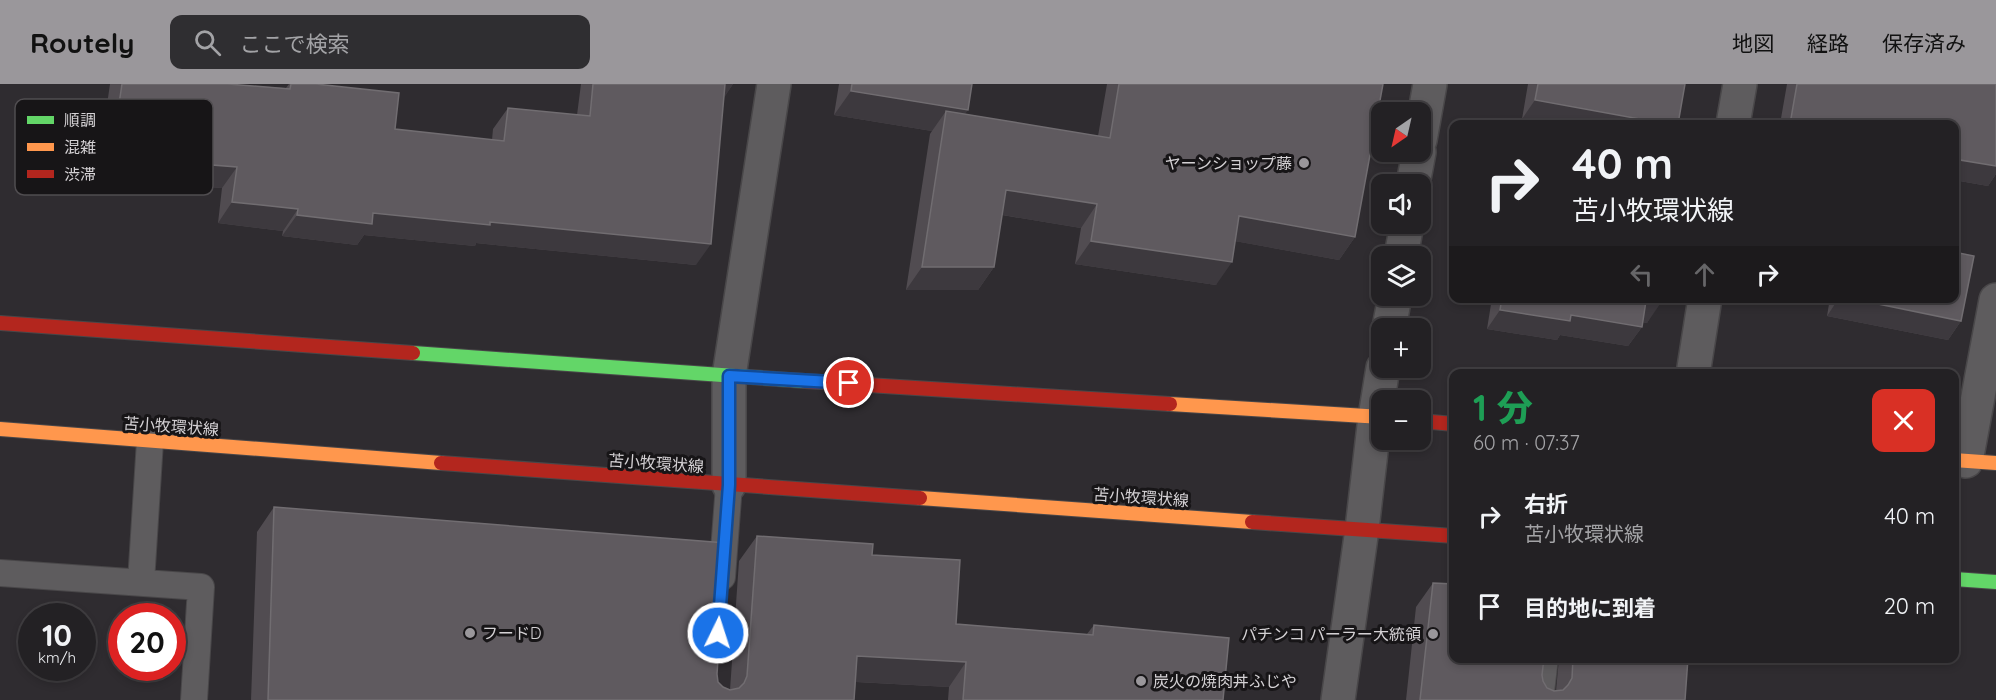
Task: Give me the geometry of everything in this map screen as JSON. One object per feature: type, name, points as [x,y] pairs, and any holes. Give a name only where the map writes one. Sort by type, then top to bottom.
[{"type":"main road","points":[[0,323],[729,376],[1371,417]]},
{"type":"main road","points":[[1431,422],[1449,424]]},
{"type":"main road","name":"苫小牧環状線","points":[[0,429],[729,485],[1449,536]]},
{"type":"main road","points":[[1959,579],[1996,582]]},
{"type":"street","points":[[729,485],[729,376],[774,84]]},
{"type":"street","points":[[1427,102],[1430,84]]},
{"type":"street","points":[[1734,120],[1740,84]]},
{"type":"street","points":[[1972,462],[1996,300]]},
{"type":"street","points":[[1694,369],[1704,303]]},
{"type":"street","points":[[1338,700],[1373,450]]},
{"type":"lane","points":[[141,582],[150,441]]},
{"type":"lane","points":[[720,600],[729,485]]},
{"type":"lane","points":[[0,573],[201,587],[194,700]]},
{"type":"lane","points":[[1540,700],[1544,663]]},
{"type":"building","points":[[122,84],[228,84],[290,89],[291,84],[316,84],[399,93],[395,129],[504,141],[508,108],[590,116],[593,84],[725,84],[711,244],[373,213],[372,224],[297,215],[298,209],[232,202],[237,167],[213,165],[213,99],[120,99]]},
{"type":"building","points":[[852,84],[972,84],[968,110],[851,91]]},
{"type":"building","points":[[1119,84],[1383,84],[1380,102],[1371,102],[1371,150],[1355,237],[1239,216],[1232,262],[1091,241],[1097,204],[1006,190],[994,267],[922,267],[946,111],[1110,138]]},
{"type":"building","points":[[1538,84],[1685,84],[1679,120],[1645,120],[1535,100]]},
{"type":"building","points":[[1797,84],[1996,84],[1996,166],[1959,160],[1959,120],[1791,120]]},
{"type":"building","points":[[1959,253],[1974,256],[1961,321],[1873,303],[1959,303]]},
{"type":"building","points":[[1501,303],[1646,303],[1642,327],[1571,315],[1570,321],[1500,310]]},
{"type":"building","points":[[274,507],[726,543],[717,674],[718,682],[730,690],[739,688],[747,676],[757,536],[873,544],[872,555],[960,560],[956,624],[1093,635],[1094,625],[1229,638],[1223,700],[963,700],[966,662],[857,656],[854,700],[268,700]]},
{"type":"building","points":[[1433,583],[1449,584],[1449,663],[1543,663],[1543,681],[1547,688],[1554,691],[1563,690],[1568,685],[1572,678],[1573,663],[1688,663],[1685,700],[1420,700]]},
{"type":"traffic: fast","points":[[413,353],[805,381]]},
{"type":"traffic: fast","points":[[1959,579],[1996,582]]},
{"type":"traffic: slow","points":[[1170,404],[1371,416]]},
{"type":"traffic: slow","points":[[0,429],[441,463]]},
{"type":"traffic: slow","points":[[1959,460],[1996,463]]},
{"type":"traffic: slow","points":[[920,498],[1252,522]]},
{"type":"traffic: jam","points":[[0,323],[413,353]]},
{"type":"traffic: jam","points":[[805,381],[1170,404]]},
{"type":"traffic: jam","points":[[1431,422],[1449,424]]},
{"type":"traffic: jam","points":[[441,463],[920,498]]},
{"type":"traffic: jam","points":[[1252,522],[1449,536]]},
{"type":"place","name":"ヤーンショップ藤","points":[[1304,163]]},
{"type":"place","name":"フードD","points":[[470,633]]},
{"type":"place","name":"パチンコ パーラー大統領","points":[[1433,634]]},
{"type":"place","name":"炭火の焼肉丼ふじや","points":[[1141,681]]},
{"type":"route","points":[[718,633],[729,485],[729,376],[849,383]]}]
